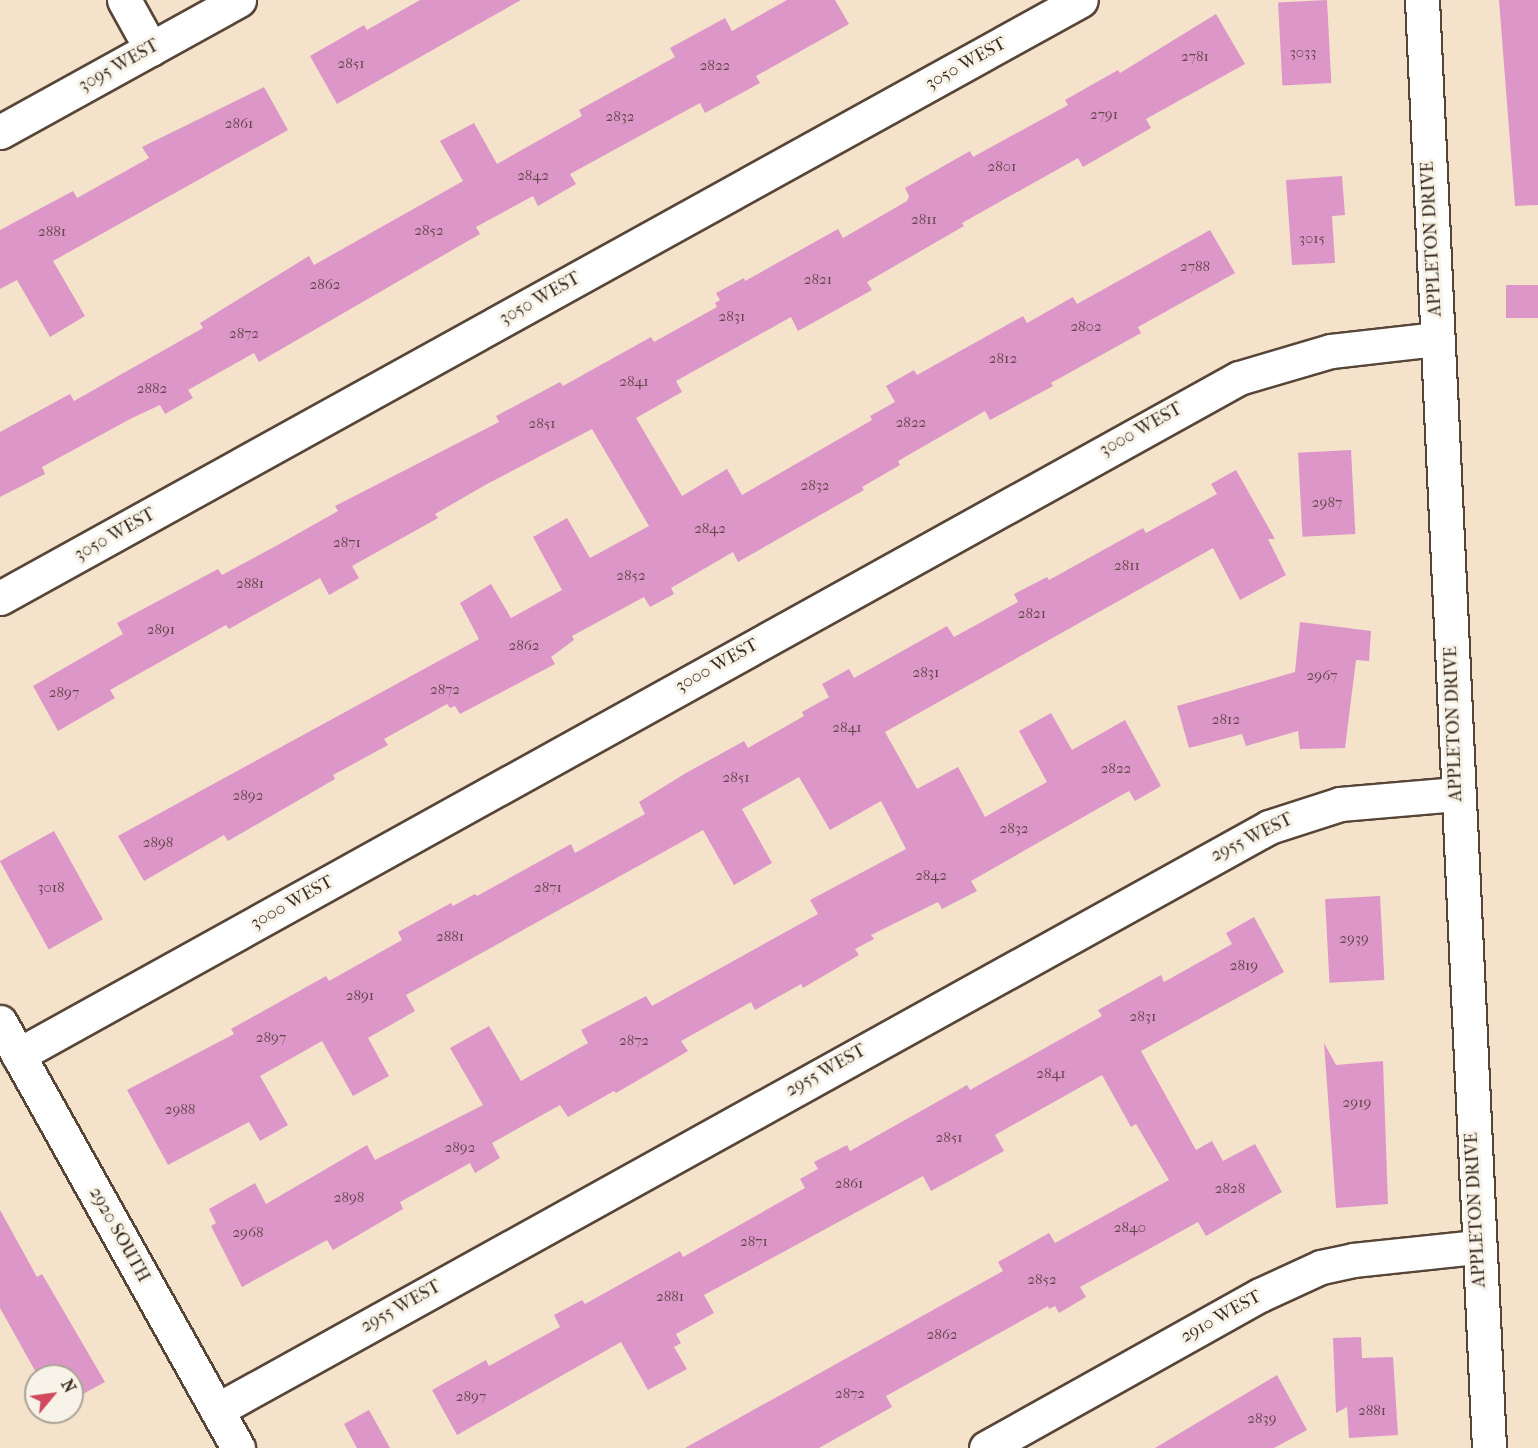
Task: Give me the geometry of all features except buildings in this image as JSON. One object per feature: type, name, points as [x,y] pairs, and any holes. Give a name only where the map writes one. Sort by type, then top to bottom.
[{"type":"street","points":[[124,0],[151,49]]},
{"type":"street","name":"3095 WEST","points":[[0,132],[239,0]]},
{"type":"street","name":"3050 WEST","points":[[0,598],[1081,0]]},
{"type":"street","name":"APPLETON DRIVE","points":[[1422,0],[1456,795],[1477,1247],[1489,1448]]},
{"type":"street","name":"3000 WEST","points":[[18,1055],[1239,378],[1331,351],[1437,339]]},
{"type":"street","name":"2955 WEST","points":[[217,1410],[1269,827],[1340,804],[1456,795]]},
{"type":"street","name":"2920 SOUTH","points":[[0,1022],[238,1448]]},
{"type":"street","name":"2910 WEST","points":[[986,1448],[1260,1295],[1321,1267],[1353,1260],[1477,1247]]}]
